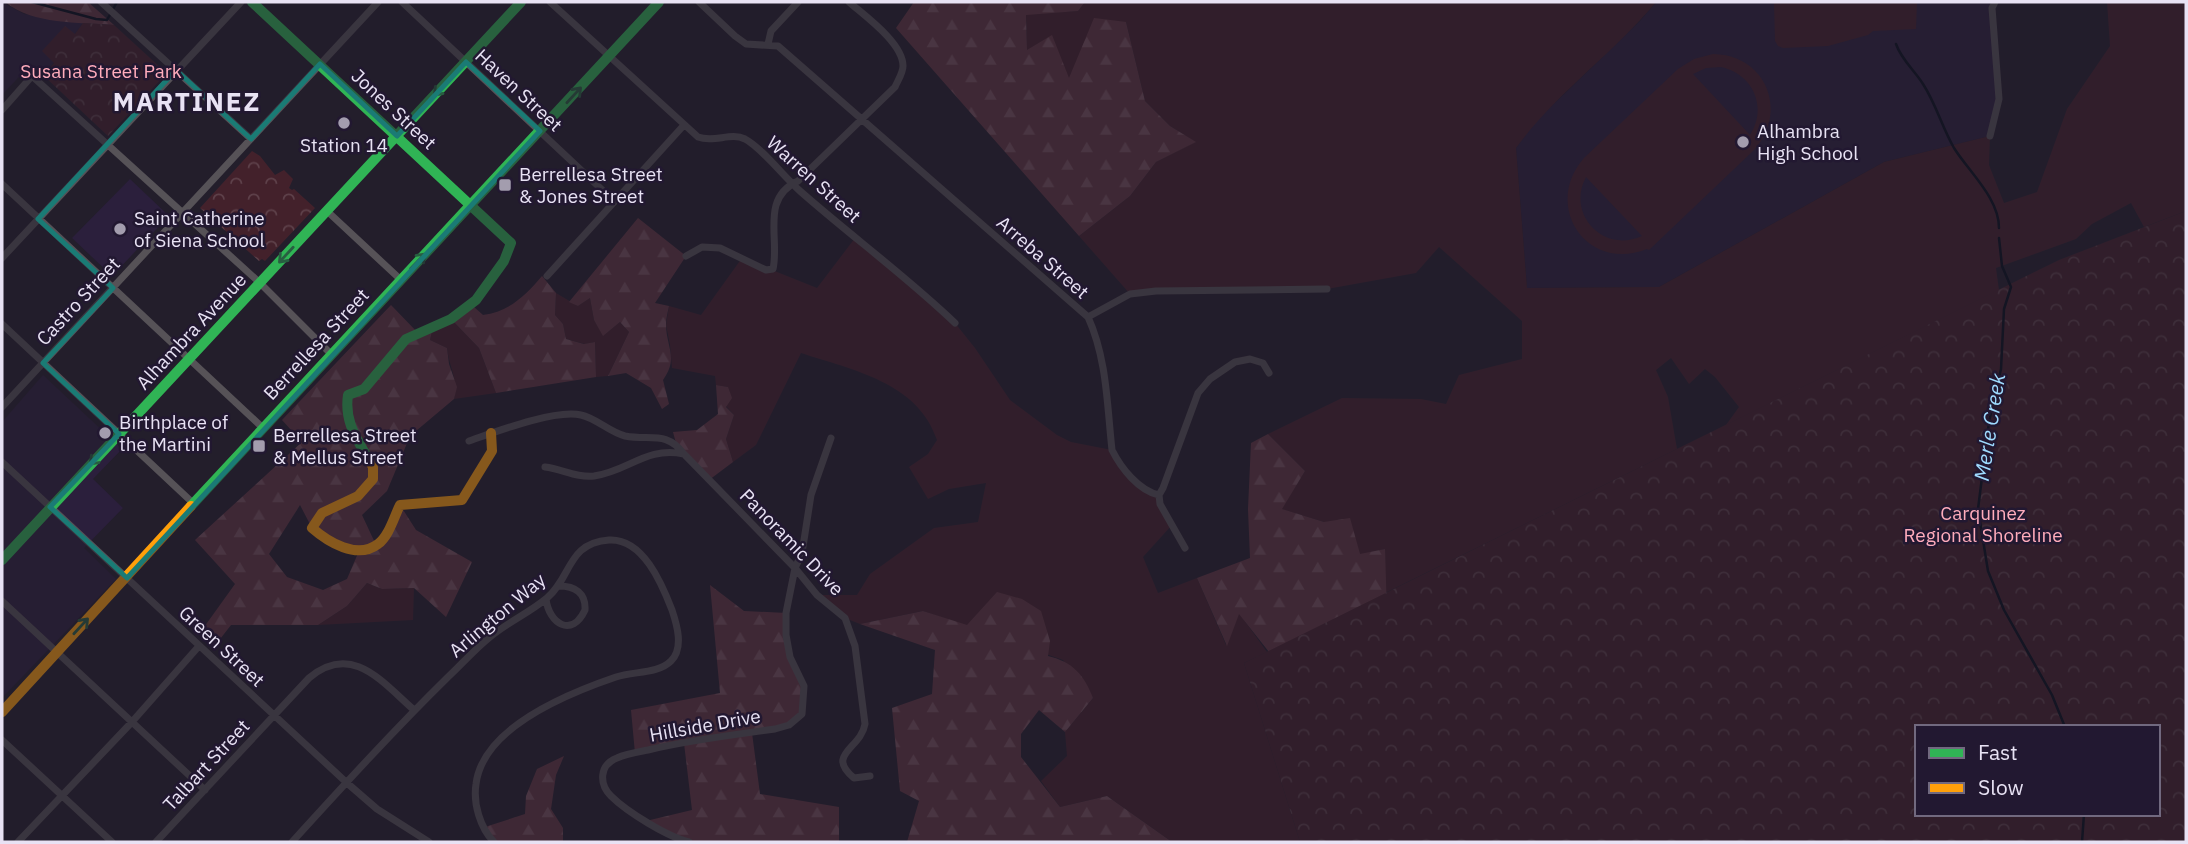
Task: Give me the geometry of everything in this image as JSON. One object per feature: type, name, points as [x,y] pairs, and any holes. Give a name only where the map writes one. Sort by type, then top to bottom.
[{"type":"main road","name":"Jones Street","points":[[252,2],[511,243],[504,261],[476,300],[451,319],[406,339],[364,389],[348,395],[346,410],[350,428],[373,467],[373,479],[358,496],[322,513],[312,528],[322,538],[359,551],[377,545],[385,537],[400,505],[462,500],[492,451],[491,433]]},
{"type":"main road","name":"Alhambra Avenue","points":[[2,560],[520,2]]},
{"type":"main road","name":"Berrellesa Street","points":[[2,712],[659,2]]},
{"type":"street","points":[[101,2],[251,139]]},
{"type":"street","points":[[2,258],[241,2]]},
{"type":"street","name":"Castro Street","points":[[2,407],[378,2]]},
{"type":"street","name":"Haven Street","points":[[402,2],[614,201]]},
{"type":"street","name":"Warren Street","points":[[550,2],[698,137],[708,141],[737,136],[747,141],[792,184],[915,285],[955,323]]},
{"type":"street","name":"Arreba Street","points":[[699,2],[747,44],[778,46],[1088,317],[1102,358],[1112,450],[1118,462],[1138,483],[1150,493],[1159,495]]},
{"type":"street","points":[[768,44],[771,31],[798,2]]},
{"type":"street","points":[[686,256],[702,247],[720,248],[766,270],[772,269],[776,204],[784,188],[798,181],[895,86],[901,76],[903,64],[898,50],[888,37],[849,2]]},
{"type":"street","points":[[1990,136],[1999,99],[1992,8],[1995,2]]},
{"type":"street","points":[[2,110],[32,76],[260,283],[331,354]]},
{"type":"street","points":[[547,276],[684,125]]},
{"type":"street","points":[[2,184],[263,428]]},
{"type":"street","points":[[327,211],[400,279]]},
{"type":"street","points":[[1088,317],[1130,294],[1156,291],[1327,289]]},
{"type":"street","points":[[2,324],[194,504]]},
{"type":"street","points":[[1185,548],[1160,504],[1159,495],[1198,393],[1210,379],[1235,362],[1250,359],[1263,363],[1269,373]]},
{"type":"street","name":"Panoramic Drive","points":[[470,441],[491,433],[569,414],[583,415],[624,436],[659,437],[676,443],[817,595],[845,618],[852,637],[865,724],[863,734],[841,763],[844,770],[854,778],[870,776]]},
{"type":"street","name":"Hillside Drive","points":[[689,842],[665,833],[613,799],[604,788],[602,778],[606,766],[616,758],[666,746],[775,729],[789,725],[802,714],[804,686],[790,657],[786,613],[795,569],[802,553],[811,495],[831,438]]},
{"type":"street","points":[[545,467],[592,477],[609,473],[658,452],[684,454]]},
{"type":"street","name":"Green Street","points":[[2,462],[347,783],[377,809],[424,841]]},
{"type":"street","name":"Arlington Way","points":[[292,842],[414,710],[491,636],[546,599],[559,586],[573,558],[591,544],[614,540],[634,548],[656,576],[672,610],[678,634],[677,651],[664,666],[618,676],[538,710],[499,740],[487,753],[477,772],[474,794],[479,815],[494,842]]},
{"type":"street","points":[[792,587],[799,582],[806,583]]},
{"type":"street","points":[[546,599],[549,614],[553,619],[565,624],[577,621],[585,610],[583,597],[574,588],[559,586]]},
{"type":"street","points":[[2,601],[205,790]]},
{"type":"street","points":[[18,842],[200,646]]},
{"type":"street","name":"Talbart Street","points":[[156,842],[274,716],[318,671],[328,665],[339,663],[364,668],[414,710]]},
{"type":"street","points":[[2,740],[112,842]]},
{"type":"highlighted area","points":[[466,62],[540,131],[127,578],[50,507],[119,434],[43,363],[113,288],[38,219],[176,70],[251,139],[320,64],[397,136]]},
{"type":"shaded area","points":[[2,2],[24,14],[83,23],[44,76],[31,64],[2,95]]},
{"type":"shaded area","name":"Alhambra High School","points":[[1656,2],[1995,2],[1999,99],[1990,136],[1884,162],[1659,287],[1527,288],[1516,148],[1535,122],[1640,21]]},
{"type":"shaded area","name":"Saint Catherine of Siena School","points":[[130,179],[169,216],[112,276],[72,238]]},
{"type":"shaded area","points":[[43,375],[122,449],[93,479],[123,508],[84,548],[116,579],[2,698],[2,422]]},
{"type":"green space","points":[[5,2],[88,2],[114,25],[43,19]]},
{"type":"green space","points":[[914,2],[1085,2],[1078,11],[1026,15],[1027,50],[1052,35],[1069,78],[1094,18],[1126,22],[1145,101],[1170,126],[1196,142],[1156,162],[1130,196],[1079,236],[896,28]]},
{"type":"green space","points":[[1085,2],[1656,2],[1622,39],[1549,109],[1516,148],[1527,288],[1659,287],[1884,162],[1990,136],[1989,165],[2004,203],[2037,192],[2067,109],[2110,46],[2107,2],[2186,2],[2186,211],[2144,227],[2131,203],[2092,224],[2076,239],[1996,268],[1999,290],[1726,425],[1739,407],[1715,377],[1705,369],[1689,384],[1671,358],[1656,370],[1668,397],[1677,449],[1385,593],[1385,549],[1360,555],[1324,522],[1281,509],[1305,471],[1268,434],[1342,398],[1421,399],[1446,404],[1459,375],[1522,359],[1522,321],[1439,247],[1416,273],[1327,289],[1130,294],[1079,236],[1130,196],[1156,162],[1195,142],[1170,126],[1145,101],[1126,22],[1069,79],[1027,51],[1026,14],[1078,11]]},
{"type":"green space","points":[[1774,2],[1917,2],[1916,29],[1873,31],[1868,35],[1828,46],[1783,48],[1775,41]]},
{"type":"green space","name":"Susana Street Park","points":[[83,23],[114,25],[162,69],[163,77],[108,136],[44,76],[54,63],[42,51],[65,26],[75,34]]},
{"type":"green space","points":[[1713,54],[1731,57],[1747,64],[1758,75],[1767,88],[1770,103],[1770,119],[1764,135],[1754,150],[1649,250],[1625,254],[1606,252],[1590,243],[1577,230],[1570,214],[1568,196],[1572,177],[1584,158],[1678,69],[1694,59]],"holes":[[[1721,67],[1742,77],[1754,93],[1758,114],[1750,135],[1693,74],[1706,68]],[[1586,177],[1642,236],[1614,240],[1592,227],[1581,204],[1581,191]]]},
{"type":"green space","points":[[252,151],[260,156],[275,175],[284,170],[293,179],[289,188],[294,189],[315,208],[265,261],[259,261],[200,208]]},
{"type":"green space","name":"Carquinez Regional Shoreline","points":[[2186,211],[2186,842],[1300,842],[1244,663],[2059,260]]},
{"type":"green space","points":[[638,218],[686,256],[655,303],[669,306],[666,324],[671,359],[663,380],[669,404],[662,409],[651,388],[626,373],[608,376],[629,332],[620,322],[603,336],[594,320],[590,298],[578,306],[569,302]]},
{"type":"green space","points":[[855,238],[955,323],[1010,400],[1057,435],[1071,442],[1112,450],[1138,483],[1159,495],[1172,525],[1143,557],[1158,593],[1197,578],[1226,645],[1239,613],[1267,652],[1244,663],[1300,842],[1172,842],[1107,796],[1060,807],[1041,781],[1067,756],[1065,732],[1093,698],[1063,660],[923,611],[860,624],[845,618],[817,595],[857,595],[870,574],[934,528],[978,522],[986,483],[949,489],[928,499],[909,467],[928,454],[937,440],[928,420],[915,404],[881,381],[801,353],[756,445],[733,462],[726,439],[734,415],[726,406],[728,387],[716,385],[715,376],[672,368],[666,325],[669,306],[701,315],[742,258],[817,288]]},
{"type":"green space","points":[[542,276],[556,293],[555,315],[563,324],[566,339],[584,344],[595,342],[596,377],[496,393],[479,348],[451,319],[474,307],[483,315],[501,310],[523,296]]},
{"type":"green space","points":[[556,293],[578,306],[590,298],[594,320],[604,335],[620,322],[629,332],[608,376],[596,377],[595,342],[585,344],[566,339],[563,324],[555,315]]},
{"type":"green space","points":[[391,305],[418,333],[433,327],[430,340],[447,348],[457,387],[454,399],[410,436],[387,491],[362,515],[376,545],[400,505],[416,530],[472,562],[446,617],[414,588],[382,589],[367,583],[347,606],[318,625],[231,625],[217,643],[202,630],[235,584],[195,540],[302,442],[282,420]],"holes":[[[300,505],[312,528],[359,551],[347,579],[323,590],[287,577],[269,554]]]},
{"type":"green space","points":[[451,319],[479,348],[496,393],[454,399],[455,380],[447,348],[430,340],[433,327]]},
{"type":"green space","points":[[716,385],[728,387],[732,398],[726,407],[734,415],[726,439],[733,462],[709,480],[676,443],[673,432],[697,430],[718,414]]},
{"type":"green space","points":[[1268,434],[1305,471],[1282,509],[1324,522],[1350,518],[1360,554],[1385,549],[1387,616],[1284,671],[1239,614],[1227,646],[1197,578],[1250,558],[1248,509],[1251,443]]},
{"type":"green space","points":[[367,583],[382,589],[414,588],[413,620],[318,625],[347,606]]},
{"type":"green space","points":[[710,585],[744,611],[786,613],[790,657],[804,686],[802,714],[789,725],[752,733],[760,794],[839,807],[839,842],[689,842],[646,821],[692,810],[684,743],[635,753],[631,710],[720,693]]},
{"type":"green space","points":[[997,592],[1022,599],[1041,611],[1050,641],[1048,656],[1071,666],[1086,683],[1093,698],[1065,732],[1039,710],[1021,734],[1021,757],[1060,807],[1107,796],[1172,842],[907,842],[919,801],[900,791],[892,708],[932,694],[935,650],[860,624],[923,611],[967,625]]},
{"type":"green space","points":[[564,756],[556,775],[551,809],[563,828],[563,842],[494,842],[485,827],[525,814],[526,796],[537,769]]},
{"type":"waterway","points":[[32,2],[107,20],[117,2]]},
{"type":"waterway","name":"Merle Creek","points":[[1896,44],[1928,92],[1954,148],[1989,196],[1998,217],[1999,228]]},
{"type":"waterway","name":"Merle Creek","points":[[1999,238],[2002,266],[2011,287],[2004,309],[2001,369],[1989,422],[1978,509],[1988,571],[2004,610],[2052,695],[2064,725]]},
{"type":"waterway","name":"Merle Creek","points":[[2082,842],[2084,816]]},
{"type":"traffic: fast","points":[[252,2],[511,243],[504,261],[476,300],[451,319],[406,339],[364,389],[348,395],[350,422],[370,462]]},
{"type":"traffic: fast","points":[[2,560],[521,2]]},
{"type":"traffic: fast","points":[[191,506],[659,2]]},
{"type":"traffic: slow","points":[[370,462],[373,479],[358,496],[322,513],[312,528],[326,539],[352,550],[370,548],[382,541],[400,505],[462,500],[492,451],[491,433]]},
{"type":"traffic: slow","points":[[2,712],[191,506]]},
{"type":"place","name":"Station 14","points":[[344,123]]},
{"type":"place","name":"Alhambra High School","points":[[1743,142]]},
{"type":"place","name":"Berrellesa Street & Jones Street","points":[[505,185]]},
{"type":"place","name":"Saint Catherine of Siena School","points":[[120,229]]},
{"type":"place","name":"Birthplace of the Martini","points":[[105,433]]},
{"type":"place","name":"Berrellesa Street & Mellus Street","points":[[259,446]]},
{"type":"district","name":"MARTINEZ","points":[[187,101]]}]
